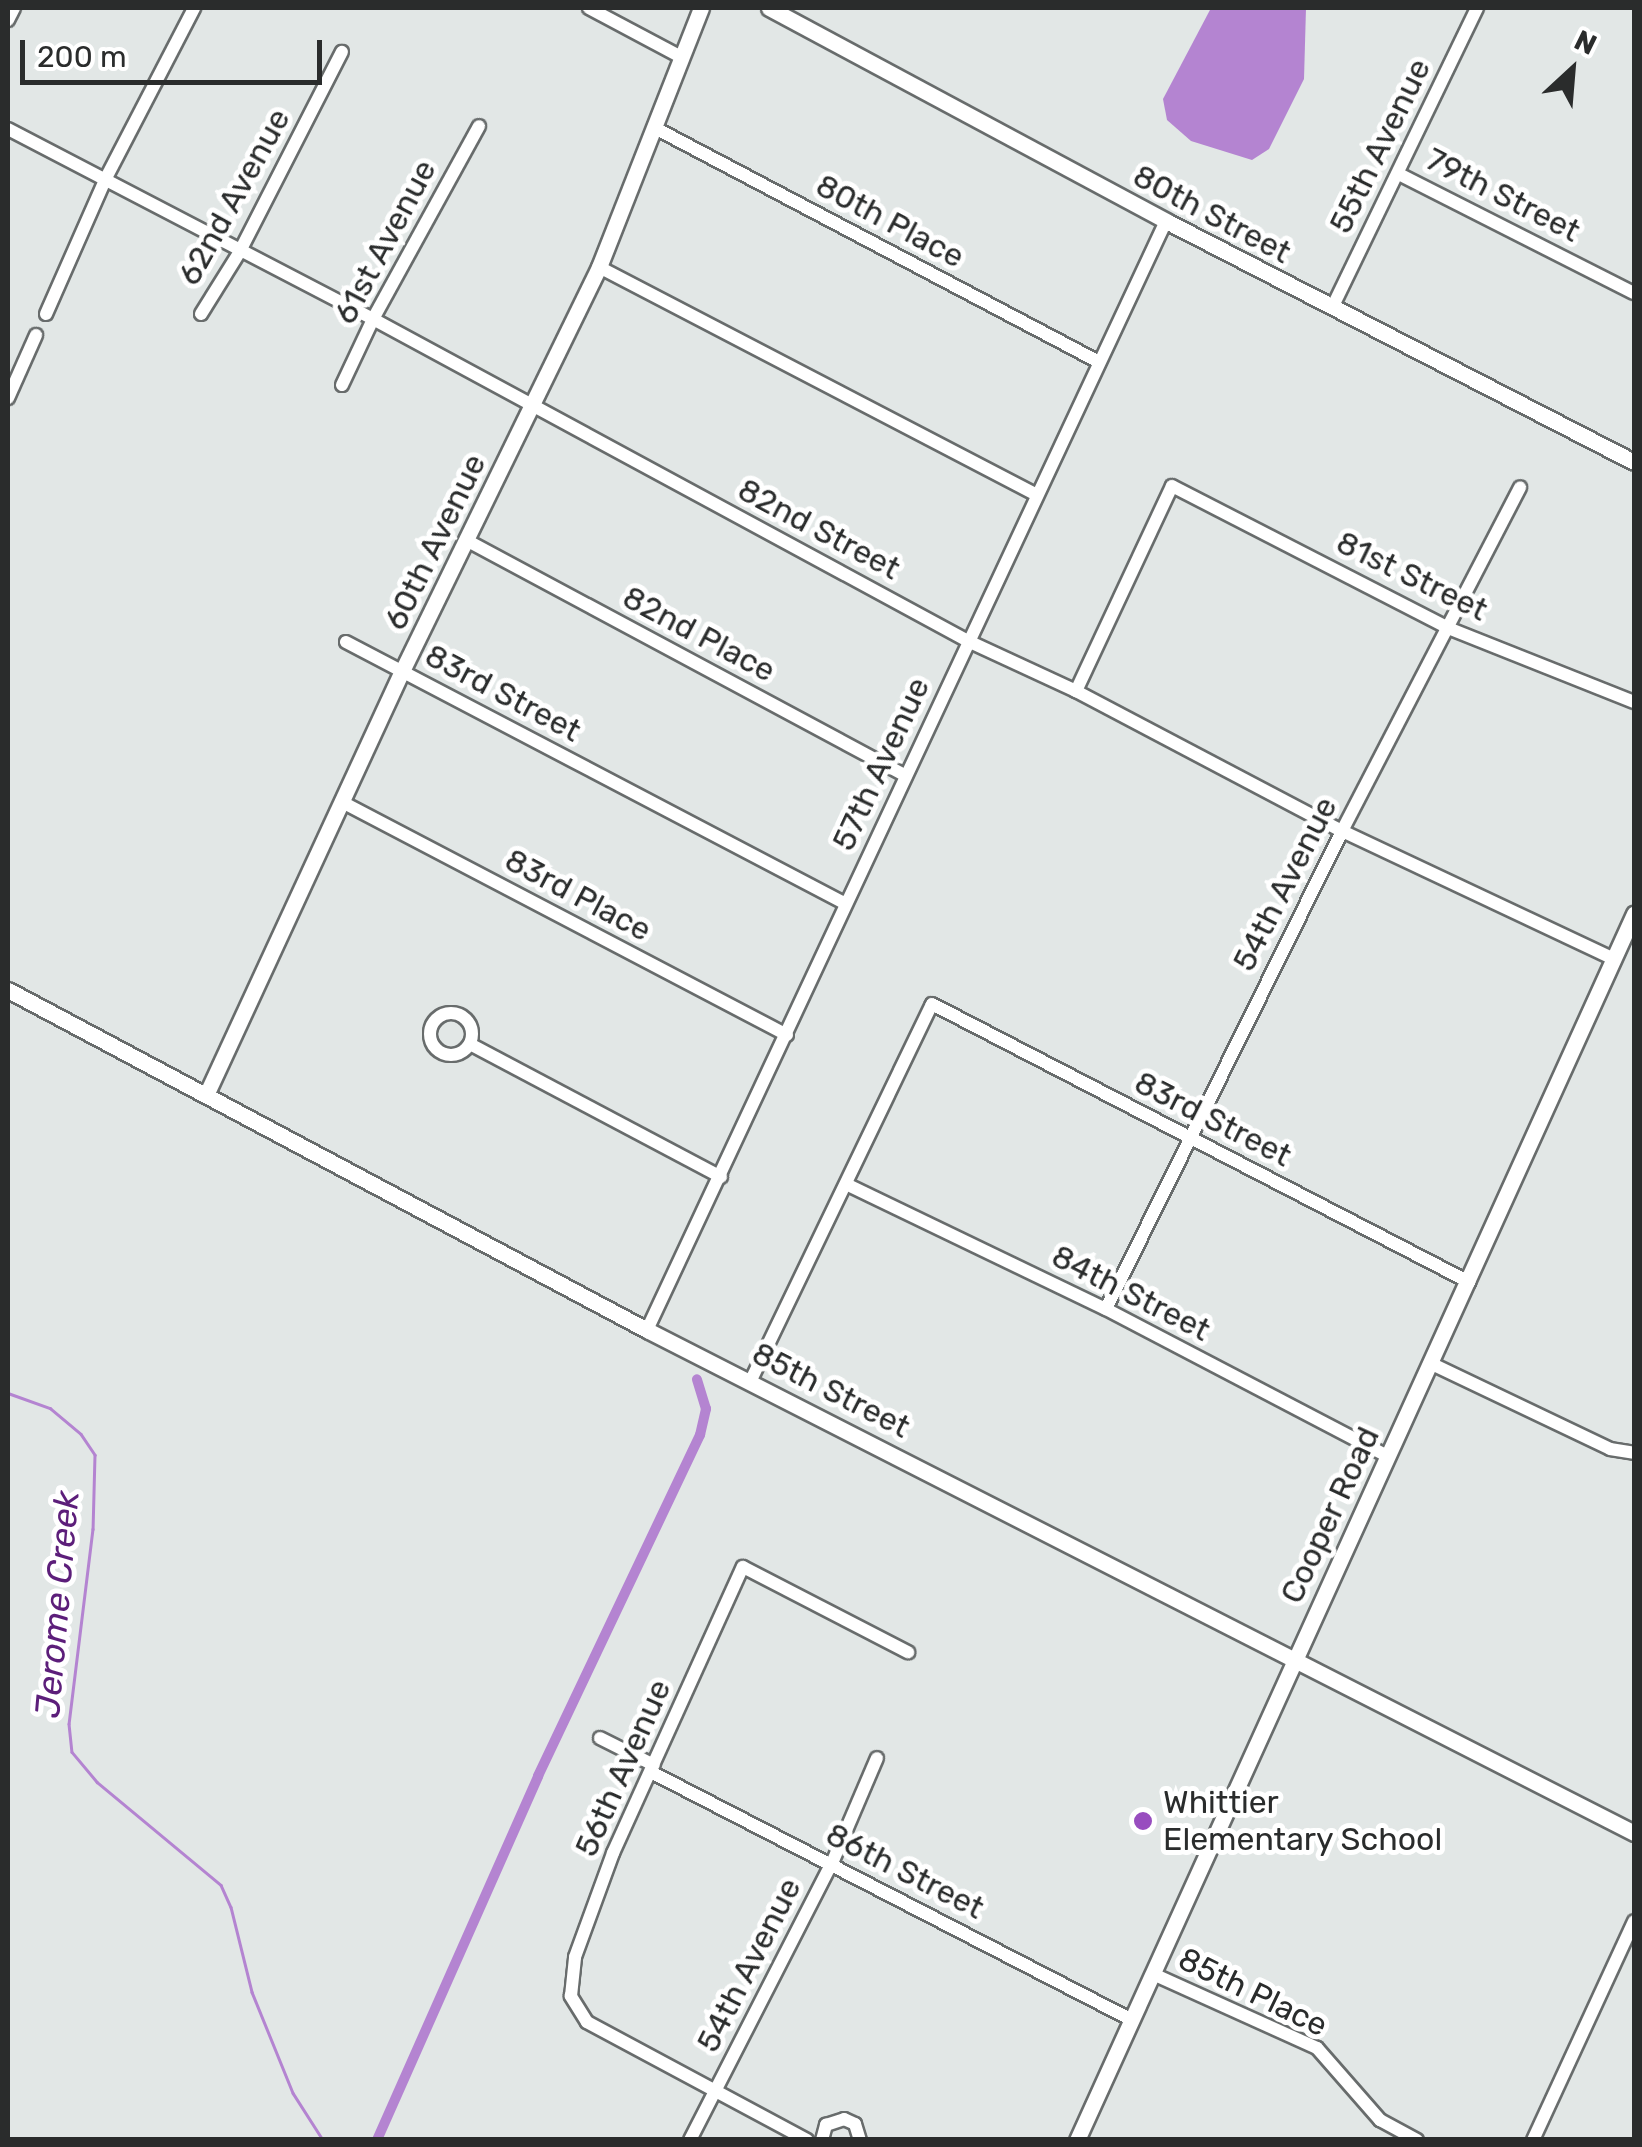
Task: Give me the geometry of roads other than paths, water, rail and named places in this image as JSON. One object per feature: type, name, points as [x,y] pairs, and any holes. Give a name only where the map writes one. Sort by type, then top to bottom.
[{"type":"street","points":[[8,20],[14,8]]},
{"type":"street","points":[[46,314],[105,180],[194,8]]},
{"type":"street","points":[[589,8],[683,58]]},
{"type":"street","name":"60th Avenue","points":[[206,1094],[402,671],[599,267],[701,8]]},
{"type":"street","name":"80th Street","points":[[769,8],[1166,221],[1634,462]]},
{"type":"street","name":"55th Avenue","points":[[1332,308],[1477,8]]},
{"type":"street","name":"62nd Avenue","points":[[202,314],[239,253],[342,52]]},
{"type":"street","name":"61st Avenue","points":[[342,385],[372,319],[480,126]]},
{"type":"street","name":"80th Place","points":[[655,128],[1098,362]]},
{"type":"street","name":"82nd Street","points":[[8,129],[239,253],[372,319],[968,642],[1076,690],[1342,831],[1614,959]]},
{"type":"street","name":"79th Street","points":[[1400,174],[1634,292]]},
{"type":"street","name":"57th Avenue","points":[[648,1330],[1166,221]]},
{"type":"street","points":[[599,267],[1037,495]]},
{"type":"street","points":[[8,398],[36,335]]},
{"type":"street","name":"81st Street","points":[[1076,690],[1172,486],[1448,628],[1634,702]]},
{"type":"street","name":"54th Avenue","points":[[1106,1309],[1342,831],[1520,487]]},
{"type":"street","name":"82nd Place","points":[[466,540],[906,776]]},
{"type":"street","name":"83rd Street","points":[[346,642],[846,904]]},
{"type":"street","name":"83rd Place","points":[[344,803],[787,1035]]},
{"type":"street","name":"Cooper Road","points":[[1077,2140],[1634,914]]},
{"type":"street","name":"85th Street","points":[[8,990],[648,1330],[1634,1832]]},
{"type":"street","name":"83rd Street","points":[[848,1185],[932,1004],[1468,1282]]},
{"type":"street","points":[[470,1044],[721,1176]]},
{"type":"street","points":[[751,1380],[848,1185]]},
{"type":"street","name":"84th Street","points":[[848,1185],[1106,1309],[1387,1456]]},
{"type":"street","points":[[1430,1364],[1610,1449],[1634,1453]]},
{"type":"street","name":"56th Avenue","points":[[713,2093],[587,2022],[571,1996],[575,1957],[613,1853],[742,1567],[908,1652]]},
{"type":"street","name":"86th Street","points":[[600,1738],[1132,2020]]},
{"type":"street","name":"54th Avenue","points":[[690,2140],[832,1864],[877,1758]]},
{"type":"street","points":[[1534,2140],[1634,1922]]},
{"type":"street","name":"85th Place","points":[[1153,1974],[1317,2048],[1380,2120],[1417,2140]]},
{"type":"street","points":[[713,2093],[807,2140]]},
{"type":"street","points":[[822,2140],[826,2125],[844,2118],[855,2124],[860,2140]]},
{"type":"waterway","points":[[377,2140],[538,1776],[700,1435],[706,1409],[697,1379]]},
{"type":"waterway","name":"Jerome Creek","points":[[8,1393],[50,1408],[81,1434],[95,1455],[93,1529],[69,1724],[72,1752],[97,1782],[221,1885],[231,1907],[252,1992],[293,2093],[323,2140]]},
{"type":"place","name":"Whittier Elementary School","points":[[1143,1821]]}]
